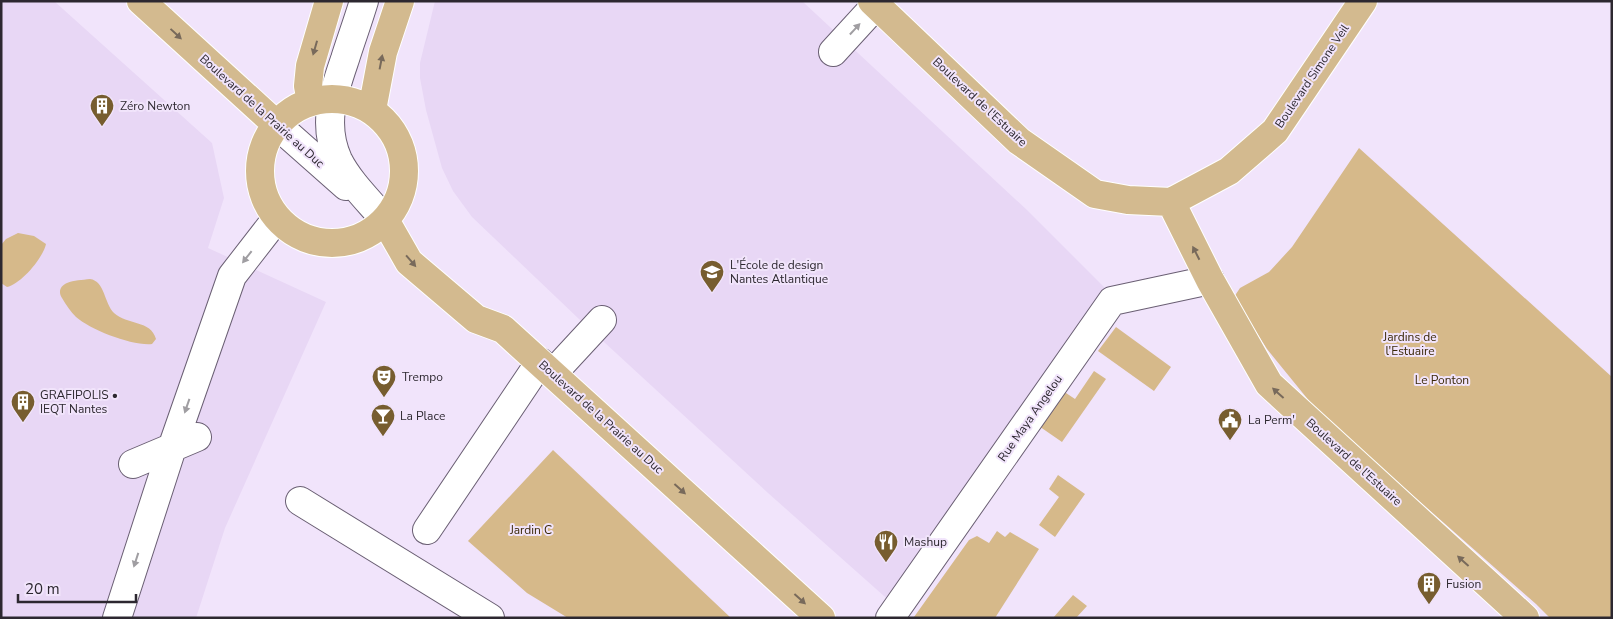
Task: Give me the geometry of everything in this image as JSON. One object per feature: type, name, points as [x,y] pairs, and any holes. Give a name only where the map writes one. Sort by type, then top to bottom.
[{"type":"main road","name":"Boulevard de la Prairie au Duc","points":[[140,1],[277,125]]},
{"type":"main road","points":[[322,100],[308,86],[310,66],[329,1]]},
{"type":"main road","points":[[372,110],[383,52],[400,1]]},
{"type":"main road","name":"Boulevard Simone Veil","points":[[1172,202],[1230,171],[1275,131],[1363,1]]},
{"type":"main road","name":"Boulevard de l'Estuaire","points":[[874,3],[1019,141],[1095,194],[1128,200],[1172,202],[1210,280],[1269,384],[1525,618]]},
{"type":"main road","points":[[322,100],[353,101],[372,110],[387,124],[399,142],[404,162],[404,184],[397,203],[385,220],[369,233],[349,241],[330,243],[310,240],[293,231],[277,218],[267,202],[261,183],[260,163],[265,143],[277,125],[292,110],[322,100]]},
{"type":"main road","name":"Boulevard de la Prairie au Duc","points":[[385,220],[409,262],[476,319],[503,328],[821,618]]},
{"type":"street","name":"Boulevard de la Prairie au Duc","points":[[364,1],[322,100],[330,120],[331,139],[338,159],[348,176],[385,220]]},
{"type":"street","points":[[833,52],[874,3]]},
{"type":"street","name":"Boulevard de la Prairie au Duc","points":[[277,125],[385,220]]},
{"type":"street","points":[[117,618],[184,442],[232,276],[277,218]]},
{"type":"street","name":"Rue Maya Angelou","points":[[890,618],[1112,301],[1210,280]]},
{"type":"street","points":[[427,530],[547,368],[602,320]]},
{"type":"street","points":[[133,464],[184,442]]},
{"type":"street","points":[[300,501],[490,618]]},
{"type":"shaded area","points":[[1,1],[54,1],[212,143],[224,198],[208,248],[326,302],[225,528],[196,618],[1,618]]},
{"type":"shaded area","name":"L'École de design Nantes Atlantique","points":[[435,1],[802,1],[1027,210],[1106,289],[893,604],[768,493],[579,319],[472,217],[453,191],[442,168],[426,110],[420,78],[420,63]]},
{"type":"green space","name":"Jardins de l'Estuaire","points":[[1359,148],[1612,377],[1612,618],[1550,618],[1319,413],[1267,349],[1234,297],[1240,288],[1269,272],[1292,247]]},
{"type":"green space","points":[[18,233],[34,236],[46,244],[41,256],[31,270],[19,281],[7,287],[1,283],[1,245],[6,239]]},
{"type":"green space","points":[[90,279],[102,288],[114,313],[119,317],[144,326],[153,333],[156,339],[152,344],[123,340],[91,327],[76,317],[62,298],[60,289],[70,282]]},
{"type":"green space","points":[[1116,327],[1171,367],[1154,391],[1098,351]]},
{"type":"green space","points":[[1094,371],[1106,379],[1062,442],[1033,422],[1057,387],[1075,399]]},
{"type":"green space","name":"Jardin C","points":[[553,450],[731,618],[568,618],[527,593],[468,541]]},
{"type":"green space","points":[[1058,475],[1085,494],[1055,537],[1039,525],[1059,497],[1049,489]]},
{"type":"green space","points":[[997,531],[1005,537],[1010,532],[1039,549],[995,618],[914,617],[969,540],[977,536],[989,543]]},
{"type":"green space","points":[[1073,595],[1087,606],[1076,618],[1053,618]]},
{"type":"place","name":"Zéro Newton","points":[[102,127]]},
{"type":"place","name":"L'École de design Nantes Atlantique","points":[[712,293]]},
{"type":"place","name":"Trempo","points":[[384,398]]},
{"type":"place","name":"GRAFIPOLIS • IEQT Nantes","points":[[23,423]]},
{"type":"place","name":"La Place","points":[[383,437]]},
{"type":"place","name":"La Perm'","points":[[1230,441]]},
{"type":"place","name":"Mashup","points":[[886,563]]},
{"type":"place","name":"Fusion","points":[[1429,605]]},
{"type":"park label","name":"Le Ponton","points":[[1442,380]]}]
